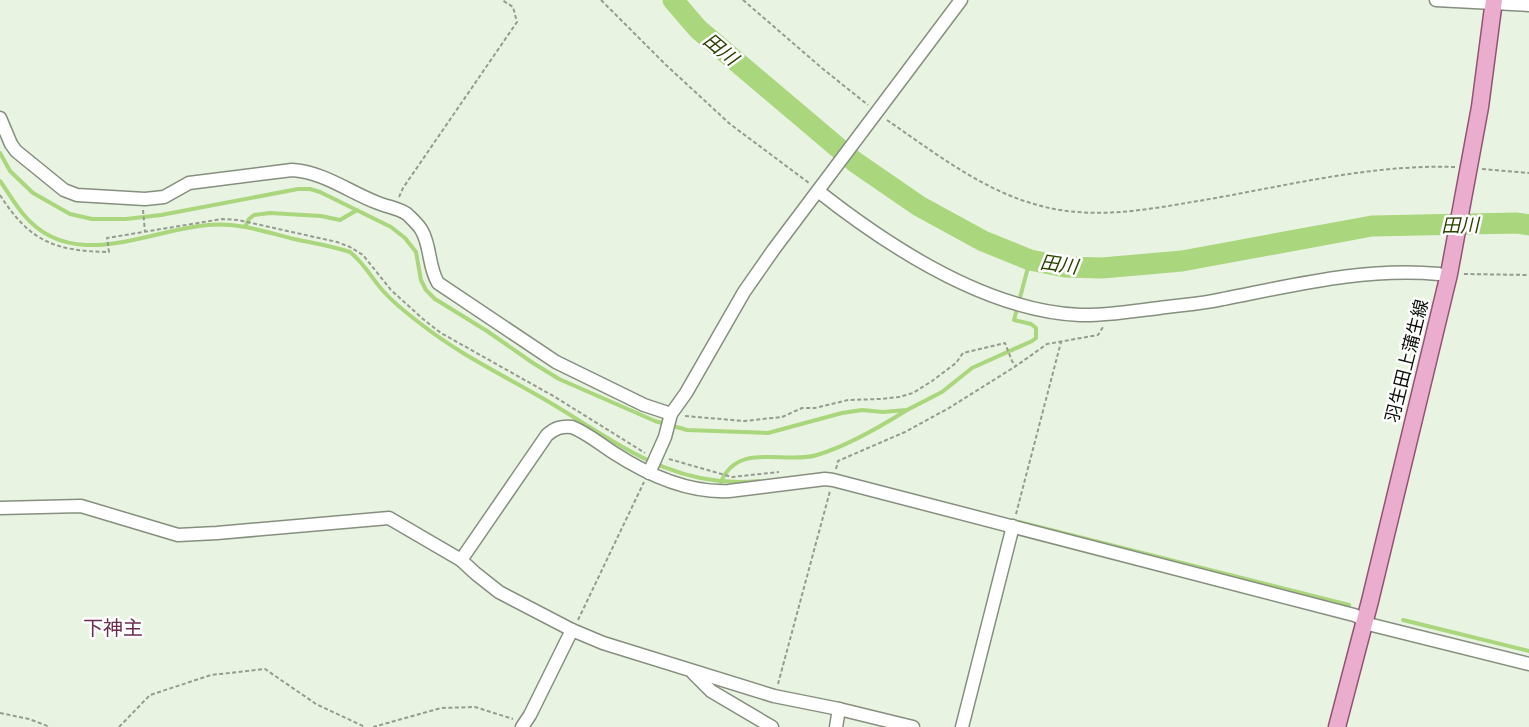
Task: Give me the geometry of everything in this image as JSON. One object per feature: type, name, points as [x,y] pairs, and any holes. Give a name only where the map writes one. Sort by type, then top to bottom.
[{"type":"main road","name":"羽生田上蒲生線","points":[[1337,727],[1449,273],[1482,98],[1494,2]]},
{"type":"street","points":[[653,464],[665,437],[670,414],[686,393],[744,292],[818,188],[962,0]]},
{"type":"street","points":[[1436,0],[1494,2],[1529,6]]},
{"type":"street","points":[[0,118],[16,151],[64,190],[77,195],[144,199],[164,197],[189,183],[292,170],[326,178],[377,203],[394,208],[406,214],[422,232],[427,243],[433,274],[438,282],[556,362],[644,405],[670,414]]},
{"type":"street","points":[[818,188],[884,239],[951,278],[1005,300],[1080,315],[1136,311],[1219,300],[1315,281],[1364,274],[1392,272],[1449,273]]},
{"type":"street","points":[[461,560],[547,435],[553,429],[562,426],[572,426],[616,454],[653,464],[694,488],[717,492],[825,479],[832,480],[1354,615],[1364,623],[1529,664]]},
{"type":"street","points":[[0,508],[81,506],[178,535],[389,518],[461,560],[499,592],[572,630],[604,643],[774,696],[913,727]]},
{"type":"street","points":[[962,727],[1013,526]]},
{"type":"street","points":[[524,725],[572,630]]},
{"type":"street","points":[[692,671],[712,692],[772,727]]},
{"type":"street","points":[[836,727],[839,709]]},
{"type":"path","points":[[394,208],[403,188],[517,22],[513,8],[502,0]]},
{"type":"path","points":[[601,0],[666,65],[730,124],[818,188]]},
{"type":"path","points":[[743,0],[876,114],[949,163],[983,182],[1033,204],[1079,212],[1115,213],[1226,197],[1296,183],[1373,171],[1428,167],[1529,173]]},
{"type":"path","points":[[0,195],[22,225],[34,234],[55,246],[88,252],[109,252],[107,238],[222,219],[238,220],[337,242],[350,247],[363,256],[391,290],[441,333],[554,397],[649,456],[653,464]]},
{"type":"path","points":[[143,209],[145,232]]},
{"type":"path","points":[[1449,273],[1529,275]]},
{"type":"path","points":[[774,696],[838,461],[905,432],[949,408],[1047,344],[1098,335],[1103,329],[1104,324]]},
{"type":"path","points":[[1013,526],[1061,341]]},
{"type":"path","points":[[670,414],[744,421],[782,417],[802,408],[815,408],[848,400],[880,399],[913,393],[956,363],[963,353],[1005,343],[1016,366]]},
{"type":"path","points":[[653,464],[729,476]]},
{"type":"path","points":[[572,630],[653,464]]},
{"type":"path","points":[[119,727],[150,695],[211,675],[265,669],[316,704],[365,727]]},
{"type":"path","points":[[373,727],[441,708],[475,706],[524,725]]},
{"type":"path","points":[[0,713],[29,719],[50,727]]},
{"type":"waterway","name":"田川","points":[[673,0],[698,29],[855,162],[919,206],[983,241],[1030,260],[1065,267],[1102,268],[1182,261],[1372,226],[1517,223],[1529,225]]},
{"type":"waterway","points":[[0,153],[10,171],[33,193],[70,214],[92,219],[126,219],[161,215],[298,189],[310,189],[320,192],[391,227],[405,238],[416,252],[421,280],[426,290],[435,299],[487,331],[533,363],[559,379],[655,421],[687,430],[768,433],[842,413],[862,410],[883,412],[907,410],[942,392],[972,368],[1036,338],[1036,328],[1031,324],[1014,320],[1030,260]]},
{"type":"waterway","points":[[0,181],[24,215],[43,232],[65,242],[87,245],[112,244],[185,228],[219,224],[251,228],[350,252],[393,301],[436,335],[466,355],[645,459],[671,470],[699,478],[728,482],[759,481]]},
{"type":"waterway","points":[[245,227],[249,219],[254,215],[270,213],[321,216],[340,220],[357,210]]},
{"type":"waterway","points":[[721,482],[729,469],[739,462],[750,458],[791,458],[817,455],[863,436],[907,410]]},
{"type":"waterway","points":[[1019,522],[1349,605]]},
{"type":"waterway","points":[[1403,620],[1529,651]]},
{"type":"district","name":"下神主","points":[[113,628]]}]
